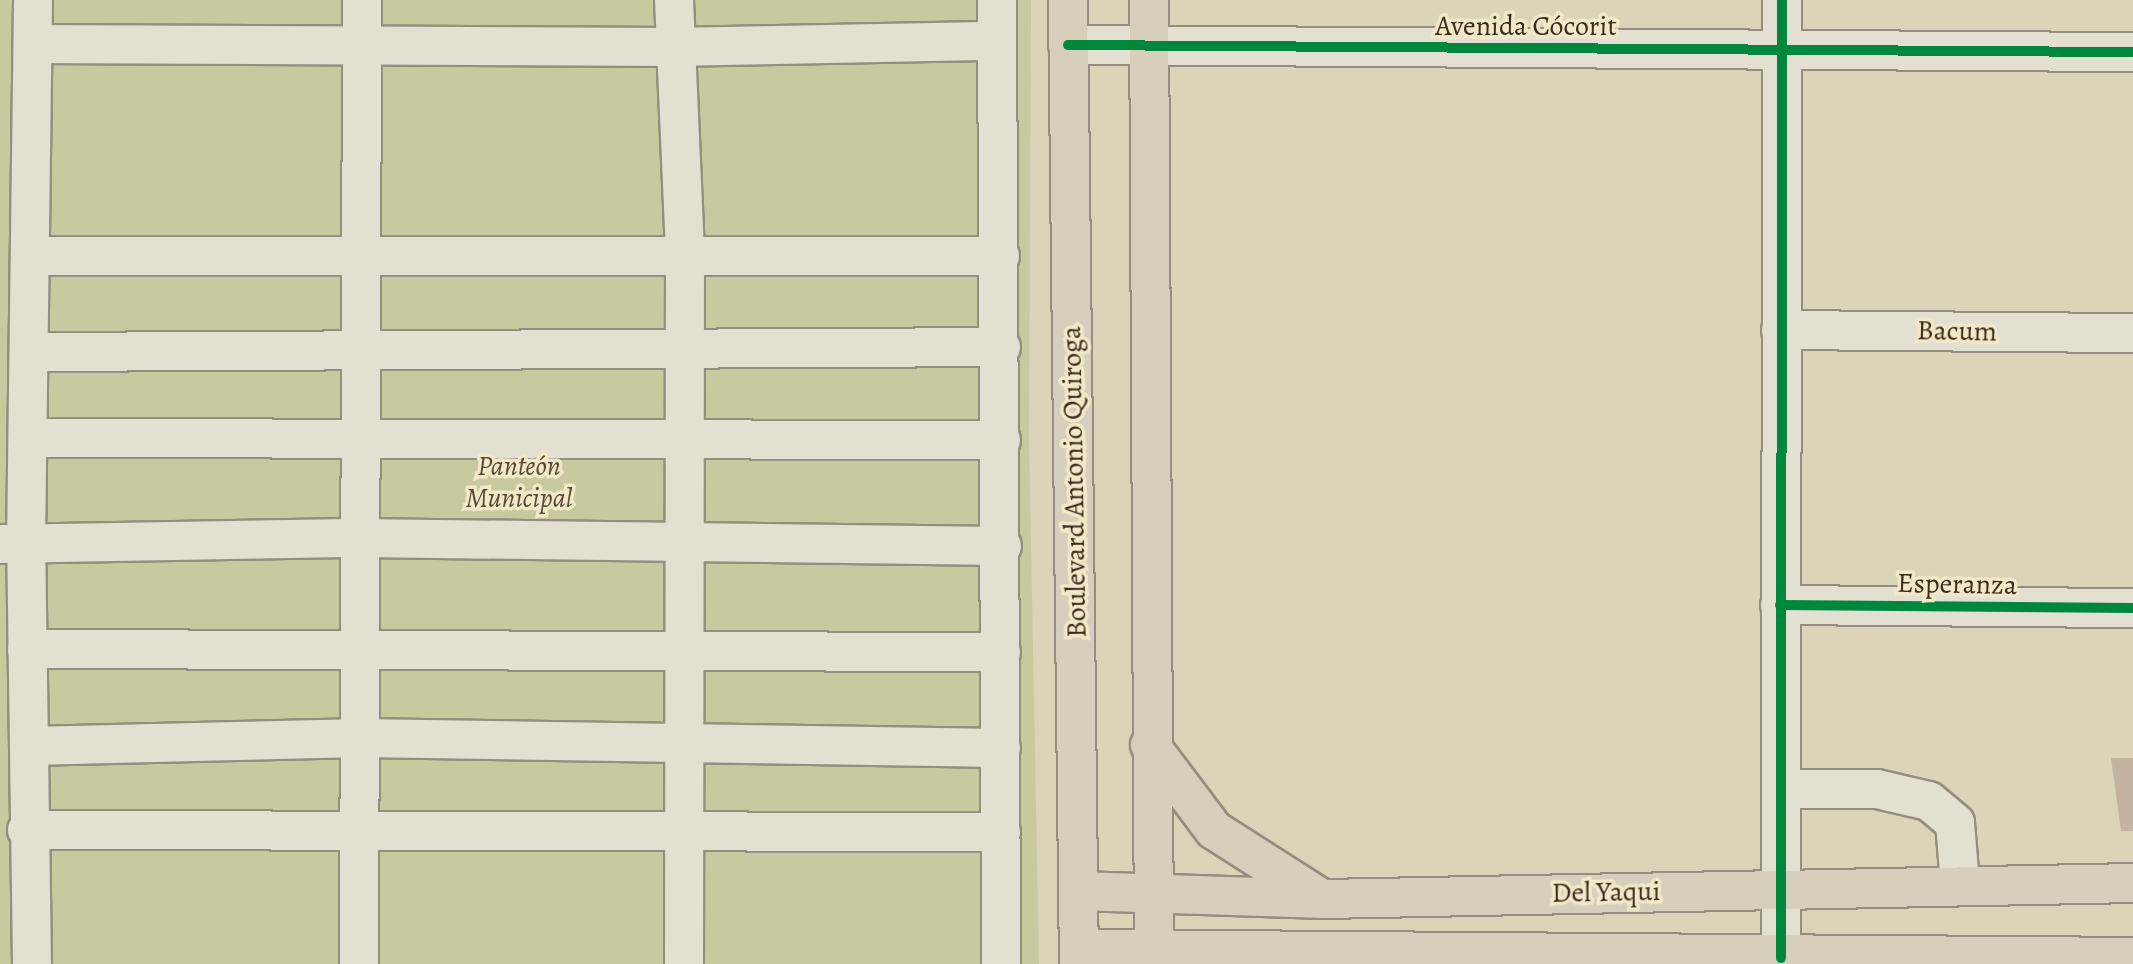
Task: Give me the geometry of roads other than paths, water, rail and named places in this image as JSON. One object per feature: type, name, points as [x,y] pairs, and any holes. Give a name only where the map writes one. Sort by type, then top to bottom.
[{"type":"main road","name":"Boulevard Antonio Quiroga","points":[[1068,0],[1079,957]]},
{"type":"main road","points":[[1149,0],[1150,746],[1154,957]]},
{"type":"main road","points":[[1150,746],[1214,830],[1252,859],[1324,899]]},
{"type":"main road","name":"Del Yaqui","points":[[1079,891],[1324,899],[1783,887],[2133,883]]},
{"type":"main road","points":[[1079,957],[1731,960],[2133,957]]},
{"type":"street","points":[[32,964],[27,831],[30,746],[27,649],[13,544],[28,439],[33,0]]},
{"type":"street","points":[[359,964],[362,0]]},
{"type":"street","points":[[674,0],[672,47],[685,256],[684,964]]},
{"type":"street","points":[[997,0],[1002,546],[1001,964]]},
{"type":"street","points":[[1781,958],[1785,789],[1780,605],[1783,0]]},
{"type":"street","points":[[34,44],[362,42],[672,47],[997,41]]},
{"type":"street","name":"Avenida Cócorit","points":[[1068,45],[2133,52]]},
{"type":"street","points":[[30,256],[1000,256]]},
{"type":"street","name":"Bacum","points":[[1781,330],[2133,333]]},
{"type":"street","points":[[29,352],[361,346],[1001,348]]},
{"type":"street","points":[[28,439],[685,435],[1001,440]]},
{"type":"street","points":[[13,544],[361,538],[1002,546]]},
{"type":"street","name":"Esperanza","points":[[1780,605],[2133,608]]},
{"type":"street","points":[[27,649],[685,654],[1001,652]]},
{"type":"street","points":[[30,746],[361,738],[1001,748]]},
{"type":"street","points":[[1785,789],[1877,789],[1929,801],[1955,823],[1960,884]]},
{"type":"street","points":[[27,831],[685,834],[1001,832]]},
{"type":"park label","name":"Panteón Municipal","points":[[519,482]]}]
